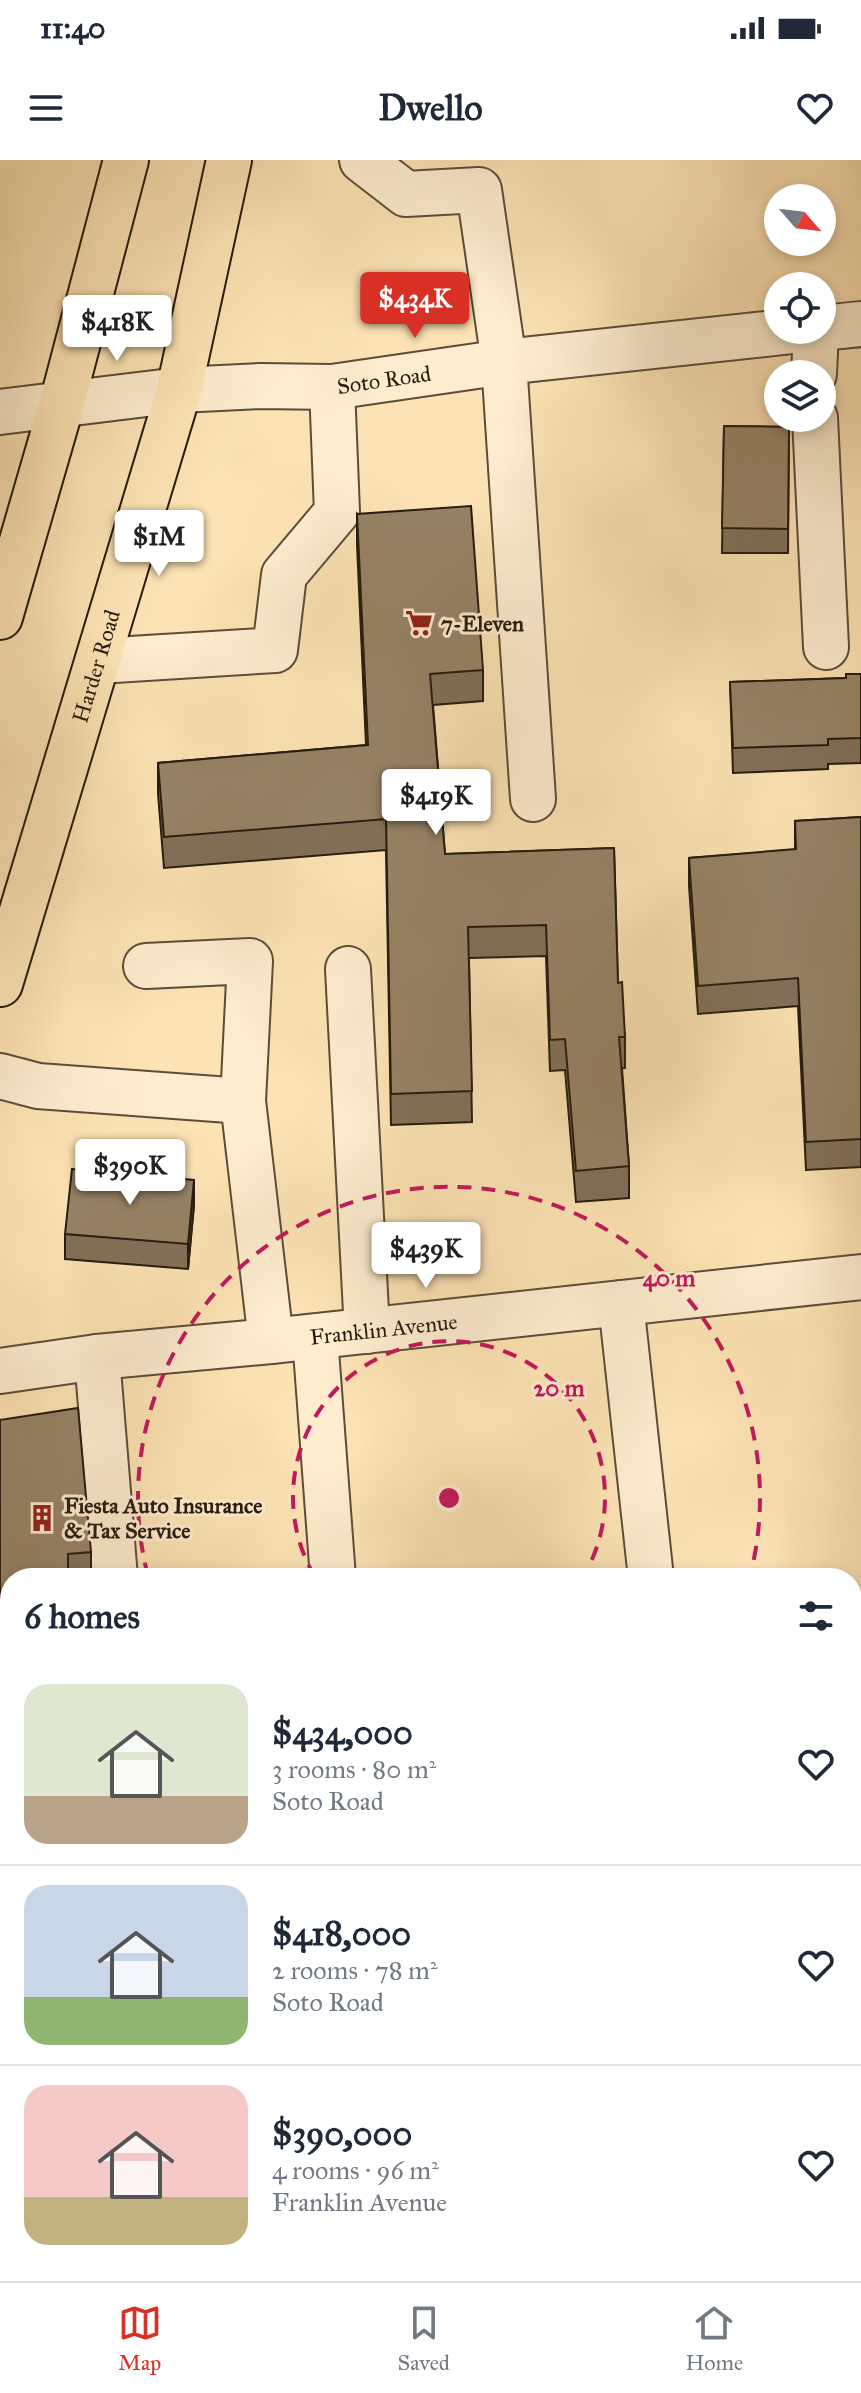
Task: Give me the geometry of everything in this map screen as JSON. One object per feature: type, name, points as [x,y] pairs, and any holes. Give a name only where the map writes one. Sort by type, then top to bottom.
[{"type":"main road","points":[[0,617],[62,403],[126,160]]},
{"type":"main road","name":"Harder Road","points":[[0,984],[179,390],[229,160]]},
{"type":"street","points":[[362,160],[406,194],[481,175],[504,362],[533,799]]},
{"type":"street","points":[[836,327],[861,324]]},
{"type":"street","name":"Soto Road","points":[[0,412],[179,390],[260,386],[332,387],[504,362],[764,334]]},
{"type":"street","points":[[98,661],[275,650],[284,575],[337,512],[332,387]]},
{"type":"street","points":[[816,432],[826,647]]},
{"type":"street","points":[[146,966],[250,961],[243,1101],[271,1341]]},
{"type":"street","points":[[348,969],[367,1331]]},
{"type":"street","points":[[0,1076],[38,1086],[243,1101]]},
{"type":"street","name":"Franklin Avenue","points":[[0,1371],[97,1357],[315,1337],[861,1277]]},
{"type":"street","points":[[621,1303],[650,1568]]},
{"type":"street","points":[[315,1337],[332,1568]]},
{"type":"street","points":[[97,1357],[114,1568]]},
{"type":"building","points":[[724,426],[764,427],[764,432],[789,432],[788,529],[722,528]]},
{"type":"building","points":[[471,506],[483,670],[430,674],[445,854],[614,848],[618,983],[622,982],[625,1037],[619,1037],[629,1166],[576,1171],[565,1039],[550,1040],[546,925],[468,927],[472,1091],[391,1094],[386,819],[164,837],[158,763],[368,745],[357,514]]},
{"type":"building","points":[[846,674],[861,674],[861,738],[828,739],[828,745],[733,748],[730,682],[846,678]]},
{"type":"building","points":[[861,817],[861,1139],[806,1142],[798,978],[698,986],[689,858],[796,849],[795,821]]},
{"type":"building","points":[[72,1169],[194,1180],[188,1244],[65,1234]]},
{"type":"building","name":"Fiesta Auto Insurance & Tax Service","points":[[78,1408],[91,1552],[68,1554],[68,1568],[0,1568],[0,1420]]},
{"type":"place","name":"7-Eleven","points":[[419,623]]},
{"type":"place","name":"Fiesta Auto Insurance & Tax Service","points":[[42,1518]]}]
